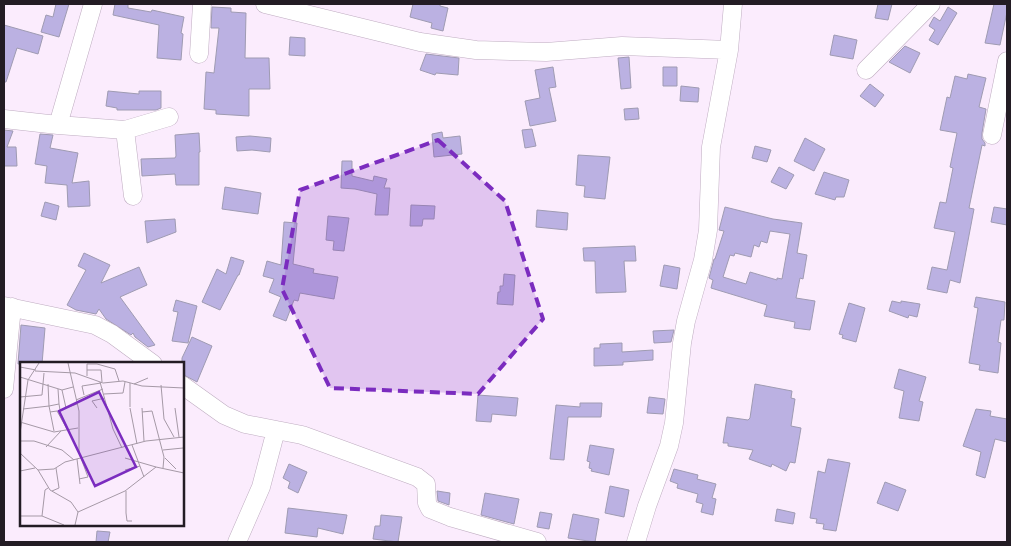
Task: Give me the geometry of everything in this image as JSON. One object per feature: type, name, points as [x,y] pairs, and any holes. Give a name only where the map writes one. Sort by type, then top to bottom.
[{"type":"street","points":[[58,125],[93,4]]},
{"type":"street","points":[[199,54],[202,4]]},
{"type":"street","points":[[265,4],[420,42],[476,50],[546,52],[622,46],[729,50]]},
{"type":"street","points":[[636,542],[669,446],[674,423],[686,321],[704,260],[708,230],[711,147],[729,50],[733,4]]},
{"type":"street","points":[[866,70],[931,4]]},
{"type":"street","points":[[992,134],[1007,60]]},
{"type":"street","points":[[4,119],[125,130],[168,117]]},
{"type":"street","points":[[125,130],[133,196]]},
{"type":"street","points":[[4,389],[8,306],[95,325],[112,334],[150,362]]},
{"type":"street","points":[[184,386],[224,415],[245,424],[302,435],[417,476],[426,484],[427,503],[430,509],[450,517],[537,542]]},
{"type":"street","points":[[237,542],[261,487],[276,430]]},
{"type":"highlighted area","points":[[438,140],[505,201],[543,319],[478,394],[330,388],[282,289],[300,190]]},
{"type":"building","points":[[56,4],[69,4],[59,37],[41,32],[46,15],[53,17]]},
{"type":"building","points":[[115,4],[128,4],[128,8],[151,12],[152,10],[184,17],[181,33],[183,34],[181,60],[157,58],[159,25],[113,15]]},
{"type":"building","points":[[413,4],[440,4],[440,6],[448,8],[443,31],[431,28],[432,23],[410,17]]},
{"type":"building","points":[[878,4],[892,4],[888,20],[875,18]]},
{"type":"building","points":[[994,4],[1007,4],[1000,45],[985,43]]},
{"type":"building","points":[[212,7],[231,8],[231,12],[246,13],[245,58],[269,58],[270,89],[249,89],[249,116],[216,114],[216,110],[204,109],[206,72],[214,73],[219,28],[211,28]]},
{"type":"building","points":[[948,7],[957,13],[938,45],[929,40],[935,30],[929,26],[934,17],[940,21]]},
{"type":"building","points":[[4,25],[43,36],[38,54],[17,48],[6,82],[4,82]]},
{"type":"building","points":[[834,35],[857,40],[853,59],[830,55]]},
{"type":"building","points":[[290,37],[305,38],[305,56],[289,55]]},
{"type":"building","points":[[905,46],[920,53],[910,73],[889,62]]},
{"type":"building","points":[[426,54],[459,58],[458,75],[436,73],[435,75],[420,70]]},
{"type":"building","points":[[629,57],[631,88],[621,89],[618,58]]},
{"type":"building","points":[[553,67],[556,87],[549,88],[556,121],[530,126],[525,101],[540,98],[535,70]]},
{"type":"building","points":[[663,67],[677,67],[677,86],[663,86]]},
{"type":"building","points":[[968,74],[986,78],[979,107],[986,109],[982,133],[985,146],[982,145],[969,208],[974,209],[960,283],[950,280],[947,293],[927,289],[932,267],[947,270],[955,232],[934,228],[940,202],[946,203],[953,168],[950,167],[957,133],[940,130],[947,97],[950,98],[955,76],[967,79]]},
{"type":"building","points":[[870,84],[884,95],[875,107],[860,96]]},
{"type":"building","points":[[681,86],[699,88],[698,102],[680,101]]},
{"type":"building","points":[[108,91],[139,94],[139,91],[161,91],[161,108],[156,110],[117,110],[117,108],[106,106]]},
{"type":"building","points":[[638,108],[639,119],[625,120],[624,109]]},
{"type":"building","points":[[532,129],[536,146],[525,148],[522,130]]},
{"type":"building","points":[[4,130],[13,131],[7,147],[16,147],[17,166],[4,166]]},
{"type":"building","points":[[442,132],[443,138],[460,136],[462,154],[434,157],[432,134]]},
{"type":"building","points":[[199,133],[199,185],[176,185],[175,174],[142,176],[141,159],[175,158],[175,135]]},
{"type":"building","points":[[40,134],[53,135],[50,148],[78,153],[72,183],[89,181],[90,206],[68,207],[67,185],[45,183],[47,166],[35,164]]},
{"type":"building","points":[[236,137],[271,138],[270,152],[237,151]]},
{"type":"building","points":[[805,138],[825,149],[814,171],[794,161]]},
{"type":"building","points":[[755,146],[771,150],[767,162],[752,158]]},
{"type":"building","points":[[578,155],[610,157],[605,199],[584,197],[585,186],[576,185]]},
{"type":"building","points":[[342,161],[352,161],[352,176],[373,181],[374,176],[387,179],[384,188],[390,188],[388,215],[375,215],[377,194],[341,188]]},
{"type":"building","points":[[779,167],[794,175],[786,189],[771,182]]},
{"type":"building","points":[[824,172],[849,180],[844,197],[836,197],[835,200],[815,194]]},
{"type":"building","points":[[225,187],[261,193],[258,214],[222,209]]},
{"type":"building","points":[[45,202],[59,206],[56,220],[41,216]]},
{"type":"building","points":[[411,205],[435,206],[434,219],[423,219],[422,226],[410,226]]},
{"type":"building","points":[[725,207],[773,219],[802,223],[797,253],[807,255],[803,279],[800,278],[796,298],[815,301],[810,330],[794,328],[795,322],[764,316],[767,305],[711,288],[713,280],[709,278],[724,231],[719,230]],"holes":[[[770,231],[790,234],[782,279],[777,278],[777,280],[750,272],[746,284],[723,277],[730,255],[734,256],[735,253],[751,257],[754,245],[759,247],[761,241],[767,243]]]},
{"type":"building","points":[[994,207],[1007,209],[1007,225],[991,222]]},
{"type":"building","points":[[537,210],[568,213],[567,230],[536,227]]},
{"type":"building","points":[[328,216],[349,218],[344,251],[333,250],[334,241],[326,240]]},
{"type":"building","points":[[175,219],[176,232],[147,243],[145,221]]},
{"type":"building","points":[[284,222],[297,223],[293,264],[314,269],[313,273],[338,277],[334,299],[300,293],[298,301],[294,300],[286,321],[273,316],[281,297],[269,292],[274,279],[263,276],[267,261],[281,265]]},
{"type":"building","points":[[635,246],[636,261],[624,261],[626,292],[596,293],[595,261],[584,261],[583,248]]},
{"type":"building","points":[[84,253],[110,265],[101,283],[139,267],[147,285],[120,297],[155,345],[148,347],[135,337],[133,333],[131,335],[106,319],[99,309],[96,314],[76,310],[67,305],[86,270],[78,266]]},
{"type":"building","points":[[231,257],[244,261],[239,275],[220,310],[202,302],[217,269],[226,274]]},
{"type":"building","points":[[664,265],[680,268],[677,289],[660,286]]},
{"type":"building","points":[[504,274],[515,275],[513,305],[497,304],[500,286],[503,286]]},
{"type":"building","points":[[976,297],[1005,302],[1004,320],[1001,320],[998,342],[1001,343],[998,373],[979,370],[980,365],[969,363],[978,308],[974,307]]},
{"type":"building","points":[[176,300],[197,306],[188,343],[172,341],[178,312],[173,311]]},
{"type":"building","points":[[892,301],[920,304],[917,317],[909,315],[908,318],[889,311]]},
{"type":"building","points":[[849,303],[865,308],[856,342],[842,338],[843,335],[839,334]]},
{"type":"building","points":[[21,325],[45,328],[42,362],[20,362],[18,364]]},
{"type":"building","points":[[674,330],[671,342],[654,343],[653,331]]},
{"type":"building","points":[[192,337],[212,346],[197,382],[184,375],[184,362],[182,362]]},
{"type":"building","points":[[622,343],[622,352],[653,350],[653,360],[623,362],[623,365],[594,366],[594,348],[600,348],[600,344]]},
{"type":"building","points":[[899,369],[926,377],[919,401],[923,402],[919,421],[899,418],[904,391],[894,388]]},
{"type":"building","points":[[755,384],[792,391],[791,398],[795,399],[791,426],[801,428],[795,463],[790,462],[786,471],[772,464],[771,467],[749,459],[753,450],[728,446],[728,443],[723,443],[727,417],[748,420],[750,418]]},
{"type":"building","points":[[478,395],[518,398],[516,416],[492,414],[491,422],[476,421]]},
{"type":"building","points":[[649,397],[665,399],[663,414],[647,413]]},
{"type":"building","points":[[580,403],[602,403],[601,417],[568,417],[564,460],[550,459],[556,405],[580,407]]},
{"type":"building","points":[[976,409],[991,411],[990,416],[1007,419],[1007,442],[995,439],[985,478],[976,475],[981,452],[963,446]]},
{"type":"building","points":[[590,445],[614,449],[609,475],[591,471],[592,469],[589,468],[590,462],[587,461]]},
{"type":"building","points":[[828,459],[850,463],[836,531],[823,529],[824,524],[816,523],[817,519],[810,518],[818,471],[825,473]]},
{"type":"building","points":[[289,464],[307,472],[298,493],[288,488],[290,482],[283,478]]},
{"type":"building","points":[[674,469],[698,475],[697,479],[716,484],[712,498],[716,499],[713,515],[701,512],[703,504],[696,502],[698,494],[677,488],[678,484],[670,481]]},
{"type":"building","points":[[885,482],[906,490],[898,511],[877,503]]},
{"type":"building","points":[[610,486],[629,490],[624,517],[605,513]]},
{"type":"building","points":[[437,491],[450,493],[449,505],[438,501]]},
{"type":"building","points":[[485,493],[519,499],[514,524],[481,515]]},
{"type":"building","points":[[288,508],[347,515],[343,534],[318,528],[317,537],[285,533]]},
{"type":"building","points":[[777,509],[795,513],[793,524],[775,521]]},
{"type":"building","points":[[540,512],[552,514],[549,529],[537,527]]},
{"type":"building","points":[[573,514],[599,519],[595,542],[568,538]]},
{"type":"building","points":[[381,515],[402,517],[398,542],[373,539],[375,526],[380,526]]},
{"type":"building","points":[[97,531],[110,532],[108,542],[96,542]]}]
